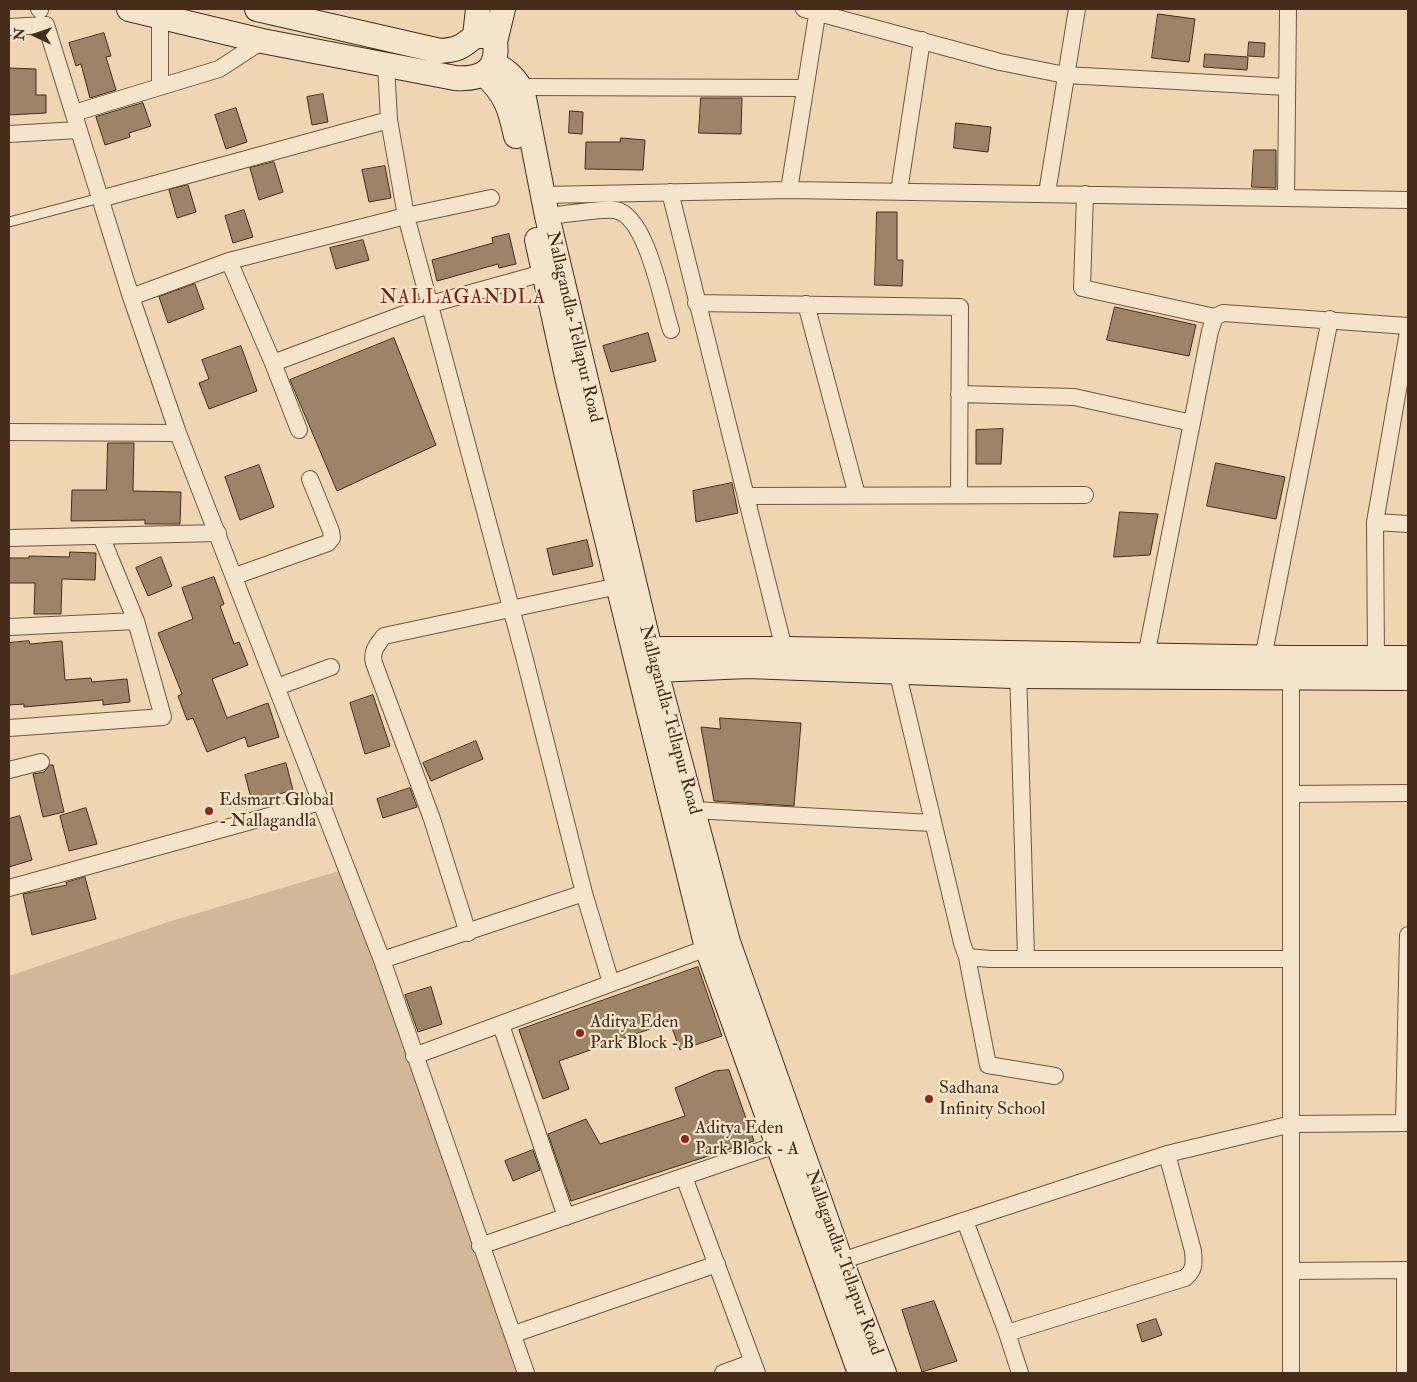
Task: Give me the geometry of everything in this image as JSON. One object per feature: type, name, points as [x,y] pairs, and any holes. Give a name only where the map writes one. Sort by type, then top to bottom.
[{"type":"street","points":[[129,9],[262,41],[455,78],[475,78],[487,54],[502,9]]},
{"type":"street","points":[[257,9],[440,51],[455,50],[463,47],[487,54],[509,73],[520,87],[804,88]]},
{"type":"street","points":[[478,9],[487,54]]},
{"type":"street","points":[[789,190],[813,9],[1000,62],[1065,75],[1287,86]]},
{"type":"street","points":[[1047,193],[1076,9]]},
{"type":"street","points":[[1286,198],[1288,9]]},
{"type":"street","points":[[9,27],[42,15],[131,297],[178,433],[382,960],[480,1246],[514,1334],[526,1373]]},
{"type":"street","points":[[160,18],[160,86]]},
{"type":"street","points":[[899,191],[922,40]]},
{"type":"street","points":[[74,112],[219,69],[262,41]]},
{"type":"street","name":"Nallagandla-Tellapur Road","points":[[487,54],[509,107],[543,273],[576,378],[728,942],[841,1261],[884,1373]]},
{"type":"street","points":[[386,66],[389,120],[406,216],[431,304],[584,893],[611,983]]},
{"type":"street","name":"Nallagandla-Tellapur Road","points":[[520,87],[545,205],[576,378],[618,586],[707,948],[776,1145],[860,1373]]},
{"type":"street","points":[[100,198],[389,120]]},
{"type":"street","points":[[9,134],[78,130]]},
{"type":"street","points":[[545,205],[670,192],[789,190],[1408,200]]},
{"type":"street","points":[[670,192],[696,303],[784,649]]},
{"type":"street","points":[[1085,194],[1082,288],[1215,318]]},
{"type":"street","points":[[131,297],[229,260],[406,216],[491,198]]},
{"type":"street","points":[[545,205],[616,210],[630,217],[642,234],[670,330]]},
{"type":"street","points":[[229,260],[299,430]]},
{"type":"street","points":[[273,364],[431,304],[543,273]]},
{"type":"street","points":[[696,303],[960,307],[959,495]]},
{"type":"street","points":[[806,304],[857,495]]},
{"type":"street","points":[[1146,656],[1210,331],[1215,318],[1223,313],[1408,326]]},
{"type":"street","points":[[1263,658],[1330,320]]},
{"type":"street","points":[[1376,658],[1375,522],[1408,332]]},
{"type":"street","points":[[959,394],[1074,397],[1192,423]]},
{"type":"street","points":[[9,432],[178,433]]},
{"type":"street","points":[[234,576],[328,543],[332,538],[331,531],[310,479]]},
{"type":"street","points":[[746,496],[1085,495]]},
{"type":"street","points":[[1375,522],[1408,524]]},
{"type":"street","points":[[9,538],[218,534]]},
{"type":"street","points":[[9,728],[163,718],[136,621],[101,536]]},
{"type":"street","points":[[468,933],[432,819],[372,657],[374,648],[384,636],[618,586]]},
{"type":"street","points":[[9,627],[136,621]]},
{"type":"street","points":[[653,660],[784,649],[895,661]]},
{"type":"street","points":[[1018,664],[1146,656],[1263,658],[1291,668],[1376,658],[1408,658]]},
{"type":"street","points":[[653,660],[748,666],[895,661],[1291,668],[1408,678]]},
{"type":"street","points":[[895,661],[932,823],[967,957],[988,1065],[1055,1076]]},
{"type":"street","points":[[1018,664],[1026,959]]},
{"type":"street","points":[[277,687],[331,667]]},
{"type":"street","points":[[1291,668],[1291,1373]]},
{"type":"street","points":[[9,770],[41,762]]},
{"type":"street","points":[[1291,794],[1408,793]]},
{"type":"street","points":[[9,888],[320,802]]},
{"type":"street","points":[[693,810],[932,823]]},
{"type":"street","points":[[382,960],[584,893]]},
{"type":"street","points":[[841,1261],[1167,1154],[1292,1124],[1406,1123],[1408,935]]},
{"type":"street","points":[[414,1056],[707,948]]},
{"type":"street","points":[[967,957],[1291,960]]},
{"type":"street","points":[[501,1025],[566,1217]]},
{"type":"street","points":[[480,1246],[684,1178],[776,1145]]},
{"type":"street","points":[[1007,1333],[1185,1278],[1192,1272],[1194,1265],[1193,1252],[1167,1154]]},
{"type":"street","points":[[684,1178],[755,1368],[723,1373]]},
{"type":"street","points":[[965,1221],[1020,1373]]},
{"type":"street","points":[[514,1334],[716,1264]]},
{"type":"street","points":[[1290,1271],[1407,1270],[1405,1373]]},
{"type":"lane","points":[[9,222],[100,198]]},
{"type":"shaded area","points":[[356,866],[531,1373],[9,1373],[9,976],[168,922]]},
{"type":"building","points":[[1158,14],[1195,19],[1189,62],[1152,58]]},
{"type":"building","points":[[104,33],[111,56],[106,57],[116,90],[90,98],[81,64],[76,66],[69,43]]},
{"type":"building","points":[[1249,42],[1265,43],[1264,57],[1248,56]]},
{"type":"building","points":[[1205,54],[1248,57],[1247,70],[1204,67]]},
{"type":"building","points":[[9,68],[36,69],[36,95],[46,95],[46,113],[9,115]]},
{"type":"building","points":[[323,94],[328,122],[312,125],[307,97]]},
{"type":"building","points":[[701,98],[742,98],[741,134],[699,133]]},
{"type":"building","points":[[143,103],[151,126],[129,133],[130,137],[105,145],[96,117]]},
{"type":"building","points":[[236,108],[247,142],[226,149],[215,115]]},
{"type":"building","points":[[570,111],[583,112],[582,134],[569,133]]},
{"type":"building","points":[[956,123],[991,127],[988,152],[954,148]]},
{"type":"building","points":[[621,138],[645,140],[643,170],[585,169],[586,142],[620,142]]},
{"type":"building","points":[[1254,150],[1276,150],[1276,188],[1252,187]]},
{"type":"building","points":[[274,162],[283,192],[259,200],[250,168]]},
{"type":"building","points":[[385,166],[391,198],[369,202],[362,170]]},
{"type":"building","points":[[188,185],[196,212],[177,218],[169,190]]},
{"type":"building","points":[[244,210],[253,237],[233,243],[225,216]]},
{"type":"building","points":[[877,212],[897,212],[897,260],[903,260],[902,286],[875,285]]},
{"type":"building","points":[[509,234],[516,264],[499,268],[498,264],[437,281],[432,260],[493,243],[492,238]]},
{"type":"building","points":[[363,240],[369,260],[336,269],[330,248]]},
{"type":"building","points":[[195,284],[204,309],[168,323],[159,297]]},
{"type":"building","points":[[1115,307],[1196,325],[1189,356],[1107,340]]},
{"type":"building","points":[[648,333],[656,361],[611,372],[603,346]]},
{"type":"building","points":[[394,338],[436,445],[337,491],[290,380]]},
{"type":"building","points":[[241,346],[257,391],[209,409],[199,383],[209,379],[202,360]]},
{"type":"building","points":[[1003,429],[1001,464],[976,464],[976,430]]},
{"type":"building","points":[[108,443],[134,443],[133,491],[181,492],[180,524],[145,524],[145,520],[71,521],[72,490],[106,490]]},
{"type":"building","points":[[1216,463],[1285,477],[1276,519],[1207,506]]},
{"type":"building","points":[[259,465],[274,507],[240,520],[225,477]]},
{"type":"building","points":[[732,483],[738,513],[696,522],[693,491]]},
{"type":"building","points":[[1120,512],[1158,514],[1150,555],[1114,557]]},
{"type":"building","points":[[587,540],[593,566],[553,575],[547,549]]},
{"type":"building","points":[[70,552],[96,553],[95,580],[62,579],[61,614],[34,614],[35,583],[9,583],[9,558],[29,558],[29,556],[69,557]]},
{"type":"building","points":[[161,557],[172,586],[148,596],[136,568]]},
{"type":"building","points":[[214,577],[224,604],[220,606],[234,644],[239,642],[248,665],[212,679],[227,718],[268,703],[279,737],[248,747],[245,737],[207,752],[193,718],[187,720],[178,696],[182,694],[158,633],[193,619],[182,588]]},
{"type":"building","points":[[29,641],[30,644],[62,641],[65,680],[91,678],[92,682],[127,679],[130,702],[103,705],[103,700],[24,707],[24,704],[9,705],[9,643]]},
{"type":"building","points":[[373,695],[390,746],[365,754],[350,703]]},
{"type":"building","points":[[720,718],[801,723],[794,806],[714,801],[701,727],[720,729]]},
{"type":"building","points":[[476,741],[483,759],[431,781],[423,763]]},
{"type":"building","points":[[286,763],[293,790],[252,802],[245,775]]},
{"type":"building","points":[[50,765],[53,765],[64,812],[43,817],[33,774],[44,772]]},
{"type":"building","points":[[410,788],[417,807],[383,818],[377,799]]},
{"type":"building","points":[[86,808],[97,844],[69,851],[60,816]]},
{"type":"building","points":[[20,816],[32,860],[9,867],[9,819]]},
{"type":"building","points":[[85,877],[96,919],[32,935],[23,894],[67,885],[66,883]]},
{"type":"building","name":"Aditya Eden Park Block - B","points":[[698,967],[722,1036],[680,1050],[670,1022],[559,1061],[569,1089],[543,1099],[519,1030]]},
{"type":"building","points":[[431,987],[442,1024],[418,1032],[405,995]]},
{"type":"building","name":"Aditya Eden Park Block - A","points":[[729,1070],[754,1141],[571,1201],[548,1134],[586,1119],[600,1144],[685,1116],[675,1088],[715,1071]]},
{"type":"building","points":[[533,1150],[540,1170],[513,1181],[505,1161]]},
{"type":"building","points":[[934,1301],[957,1361],[922,1372],[902,1310]]},
{"type":"building","points":[[1156,1319],[1162,1335],[1142,1342],[1137,1325]]},
{"type":"place","name":"Edsmart Global - Nallagandla","points":[[209,811]]},
{"type":"place","name":"Aditya Eden Park Block - B","points":[[580,1033]]},
{"type":"place","name":"Sadhana Infinity School","points":[[929,1099]]},
{"type":"place","name":"Aditya Eden Park Block - A","points":[[685,1139]]},
{"type":"district","name":"NALLAGANDLA","points":[[463,299]]}]
